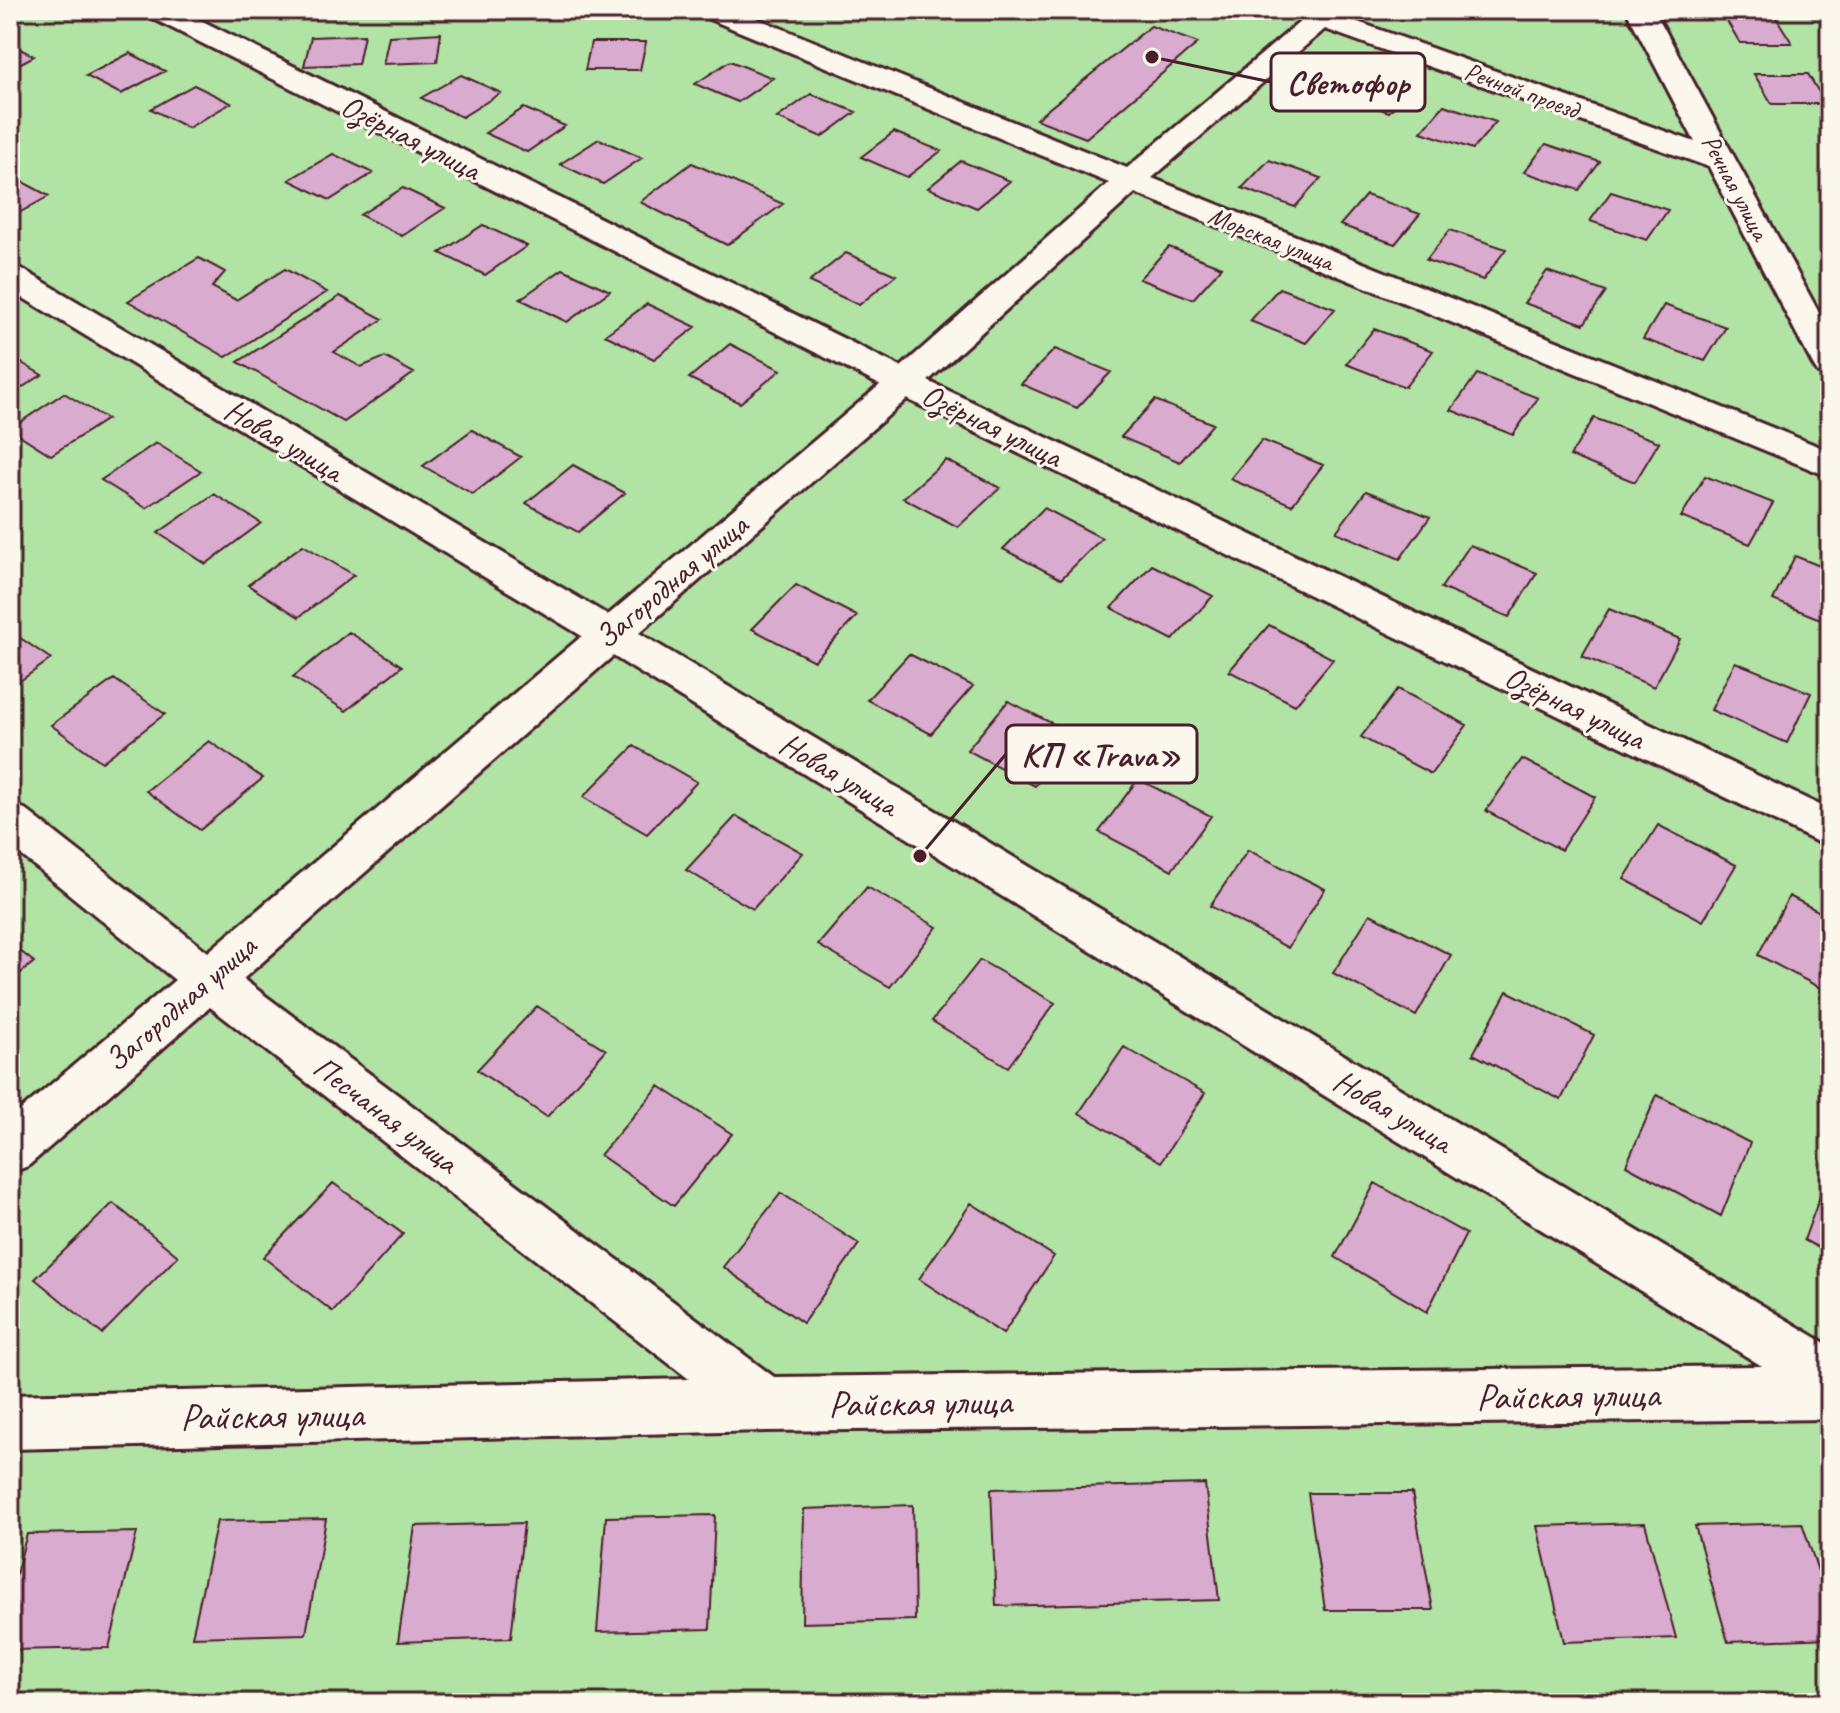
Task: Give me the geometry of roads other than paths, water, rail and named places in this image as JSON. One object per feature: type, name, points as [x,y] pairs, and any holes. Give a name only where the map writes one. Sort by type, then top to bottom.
[{"type":"street","name":"Озёрная улица","points":[[158,10],[904,383],[1830,830]]},
{"type":"street","name":"Морская улица","points":[[712,10],[1830,465]]},
{"type":"street","name":"Речная улица","points":[[1640,10],[1830,365]]},
{"type":"street","name":"Загородная улица","points":[[10,1150],[904,383],[1130,181],[1326,14]]},
{"type":"street","name":"Речной проезд","points":[[1326,14],[1723,162]]},
{"type":"street","name":"Новая улица","points":[[10,276],[609,634],[1830,1377]]},
{"type":"street","name":"Песчаная улица","points":[[10,821],[208,979],[766,1404]]},
{"type":"street","name":"Райская улица","points":[[10,1422],[766,1404],[1830,1392]]},
{"type":"place","name":"Светофор","points":[[1152,57]]},
{"type":"place","name":"КП «Trava»","points":[[920,856]]}]
